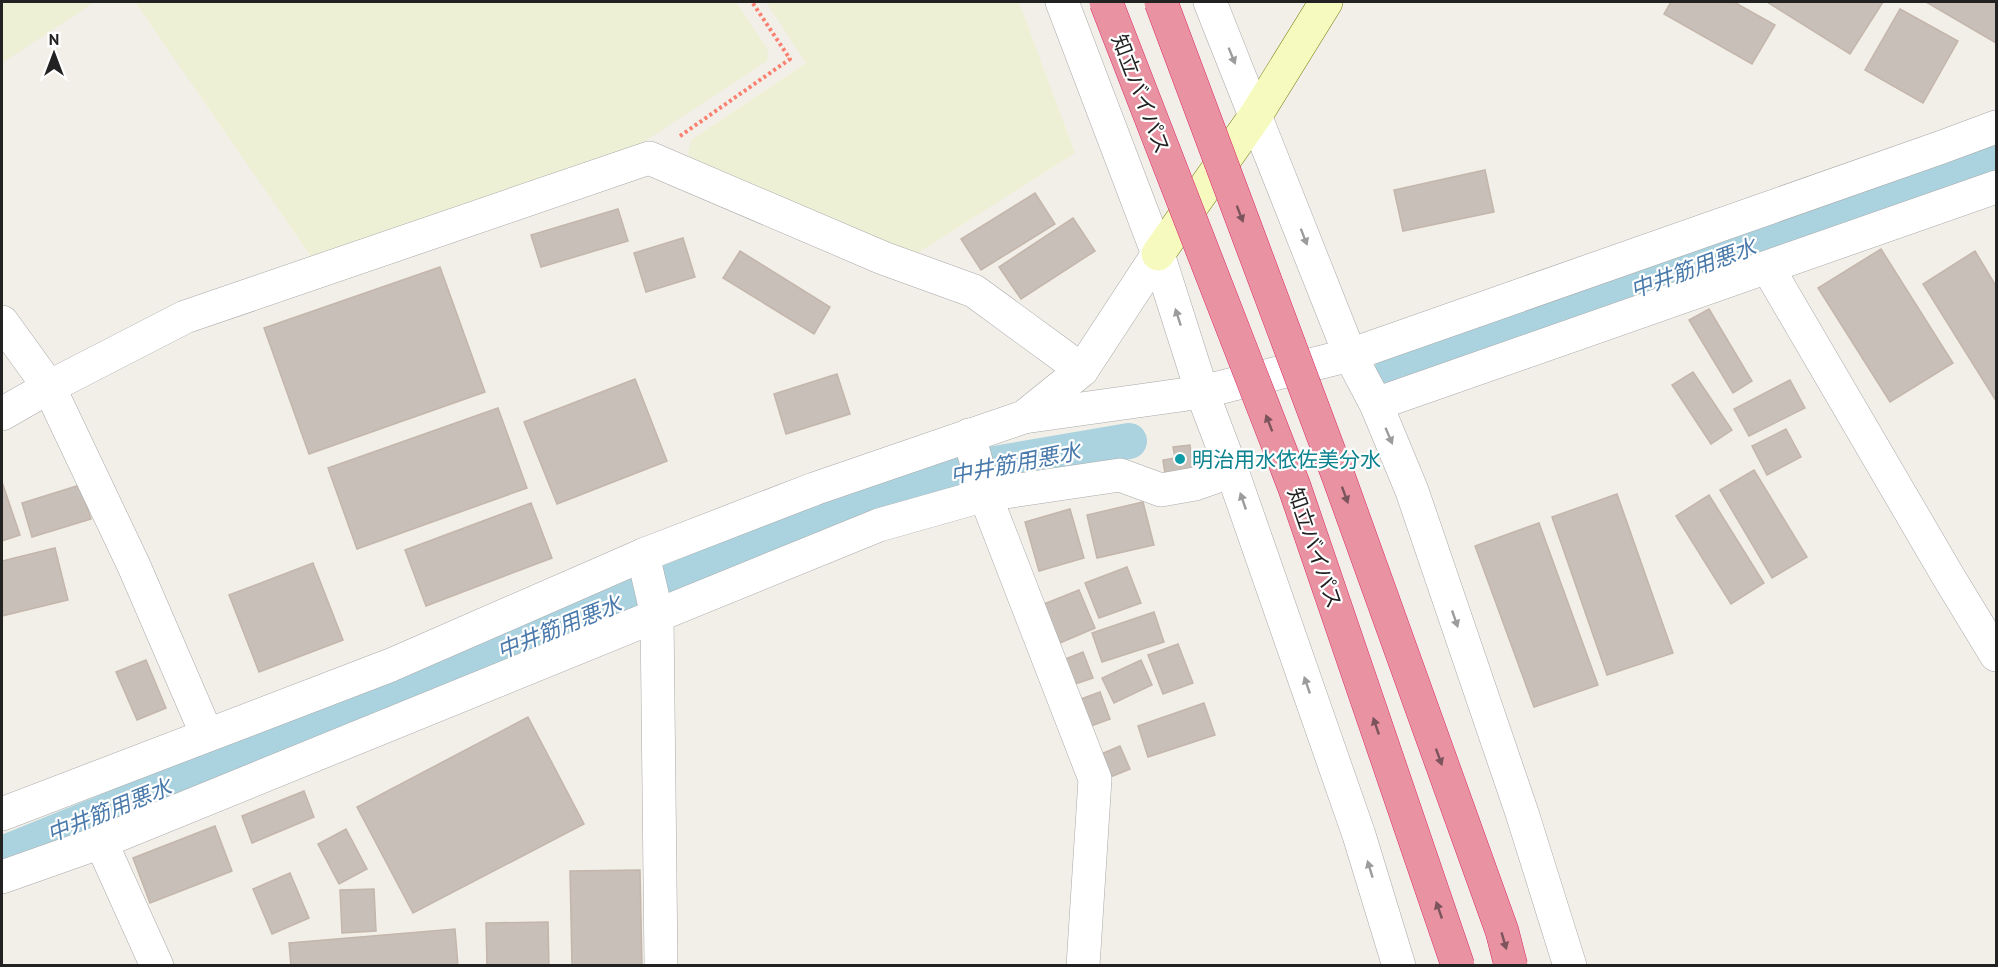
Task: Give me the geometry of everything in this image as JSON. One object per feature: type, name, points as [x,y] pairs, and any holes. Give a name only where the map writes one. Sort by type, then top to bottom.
[{"type":"highway","name":"知立バイパス","points":[[1106,2],[1294,486],[1458,966]]},
{"type":"highway","points":[[1161,2],[1343,489],[1498,920],[1511,966]]},
{"type":"street","points":[[1062,2],[1158,254],[1202,392],[1232,471],[1359,835],[1399,966]]},
{"type":"street","points":[[1210,2],[1350,355],[1376,404],[1412,491],[1522,813],[1570,966]]},
{"type":"street","points":[[2,814],[391,665],[643,555],[814,489],[971,443],[1024,417],[1082,370],[1158,254],[1256,115],[1326,2]]},
{"type":"street","points":[[1024,417],[1202,392],[1350,355],[1996,127]]},
{"type":"street","points":[[2,414],[49,387],[185,317],[649,158],[883,258],[974,291],[1082,370]]},
{"type":"street","points":[[1376,404],[1996,187]]},
{"type":"street","points":[[1768,268],[1996,655]]},
{"type":"street","points":[[2,322],[49,387],[134,566],[207,735]]},
{"type":"street","points":[[971,443],[984,489],[1095,779],[1083,966]]},
{"type":"street","points":[[2,877],[101,842],[879,525],[984,489],[1120,475],[1161,490],[1195,484],[1232,471]]},
{"type":"street","points":[[643,555],[657,615],[661,966]]},
{"type":"street","points":[[101,842],[157,966]]},
{"type":"path","points":[[649,158],[790,59],[752,2]]},
{"type":"green space","points":[[2,2],[95,2],[2,63]]},
{"type":"green space","points":[[135,2],[736,2],[768,50],[767,61],[627,153],[312,258]]},
{"type":"green space","points":[[766,2],[1019,2],[1075,153],[913,256],[697,167],[688,154],[691,140],[806,63]]},
{"type":"building","points":[[1671,2],[1734,2],[1775,25],[1752,64],[1664,14]]},
{"type":"building","points":[[1767,2],[1883,2],[1850,54]]},
{"type":"building","points":[[1926,2],[1996,2],[1996,43]]},
{"type":"building","points":[[1900,9],[1958,41],[1923,103],[1865,70]]},
{"type":"building","points":[[1485,170],[1494,212],[1403,231],[1394,190]]},
{"type":"building","points":[[1035,193],[1055,224],[981,270],[961,239]]},
{"type":"building","points":[[618,209],[628,241],[541,267],[531,235]]},
{"type":"building","points":[[1073,218],[1095,251],[1021,299],[999,267]]},
{"type":"building","points":[[683,238],[695,277],[646,292],[634,253]]},
{"type":"building","points":[[1881,249],[1953,363],[1890,402],[1818,288]]},
{"type":"building","points":[[740,251],[830,307],[814,334],[723,278]]},
{"type":"building","points":[[1975,251],[1996,286],[1996,401],[1923,284]]},
{"type":"building","points":[[440,267],[485,392],[309,454],[264,328]]},
{"type":"building","points":[[1709,309],[1752,381],[1733,393],[1689,320]]},
{"type":"building","points":[[1693,372],[1732,430],[1711,444],[1672,385]]},
{"type":"building","points":[[837,374],[850,414],[786,434],[774,394]]},
{"type":"building","points":[[635,379],[667,461],[557,504],[524,422]]},
{"type":"building","points":[[1790,380],[1805,408],[1749,436],[1734,409]]},
{"type":"building","points":[[498,408],[527,488],[357,549],[328,468]]},
{"type":"building","points":[[1786,429],[1801,457],[1767,475],[1752,446]]},
{"type":"building","name":"明治用水依佐美分水","points":[[1190,445],[1193,470],[1165,474],[1163,460],[1175,458],[1173,447]]},
{"type":"building","points":[[1754,470],[1807,557],[1772,578],[1720,490]]},
{"type":"building","points":[[2,482],[20,535],[2,541]]},
{"type":"building","points":[[80,485],[91,519],[32,537],[22,503]]},
{"type":"building","points":[[1617,494],[1673,653],[1607,675],[1552,517]]},
{"type":"building","points":[[1709,495],[1764,583],[1731,604],[1676,516]]},
{"type":"building","points":[[1143,502],[1154,545],[1097,558],[1087,515]]},
{"type":"building","points":[[531,503],[552,558],[426,606],[405,550]]},
{"type":"building","points":[[1070,509],[1084,558],[1039,571],[1025,522]]},
{"type":"building","points":[[1539,523],[1598,685],[1534,707],[1475,546]]},
{"type":"building","points":[[55,548],[68,600],[2,616],[2,561]]},
{"type":"building","points":[[313,563],[343,640],[259,672],[229,595]]},
{"type":"building","points":[[1127,567],[1141,603],[1099,618],[1085,583]]},
{"type":"building","points":[[1079,590],[1095,628],[1060,643],[1044,604]]},
{"type":"building","points":[[1154,612],[1164,642],[1102,662],[1092,633]]},
{"type":"building","points":[[1178,644],[1193,683],[1163,694],[1148,655]]},
{"type":"building","points":[[1083,652],[1093,678],[1072,685],[1063,660]]},
{"type":"building","points":[[146,660],[166,708],[137,720],[116,672]]},
{"type":"building","points":[[1141,660],[1152,685],[1114,703],[1102,678]]},
{"type":"building","points":[[1100,692],[1110,719],[1091,726],[1081,699]]},
{"type":"building","points":[[1204,703],[1215,735],[1148,757],[1138,726]]},
{"type":"building","points":[[528,717],[584,824],[413,913],[357,807]]},
{"type":"building","points":[[1120,746],[1130,769],[1108,778],[1099,755]]},
{"type":"building","points":[[304,791],[314,817],[252,843],[242,816]]},
{"type":"building","points":[[215,826],[232,871],[150,903],[133,858]]},
{"type":"building","points":[[346,829],[367,869],[339,884],[318,844]]},
{"type":"building","points":[[640,870],[642,966],[572,966],[570,871]]},
{"type":"building","points":[[290,873],[309,918],[272,934],[253,889]]},
{"type":"building","points":[[374,889],[376,931],[342,933],[340,890]]},
{"type":"building","points":[[548,922],[549,966],[487,966],[486,923]]},
{"type":"building","points":[[455,929],[458,966],[291,966],[289,943]]},
{"type":"waterway","name":"中井筋用悪水","points":[[1390,375],[1996,160]]},
{"type":"waterway","name":"中井筋用悪水","points":[[2,854],[862,504],[971,468],[1129,441]]},
{"type":"place","name":"明治用水依佐美分水","points":[[1180,459]]}]
